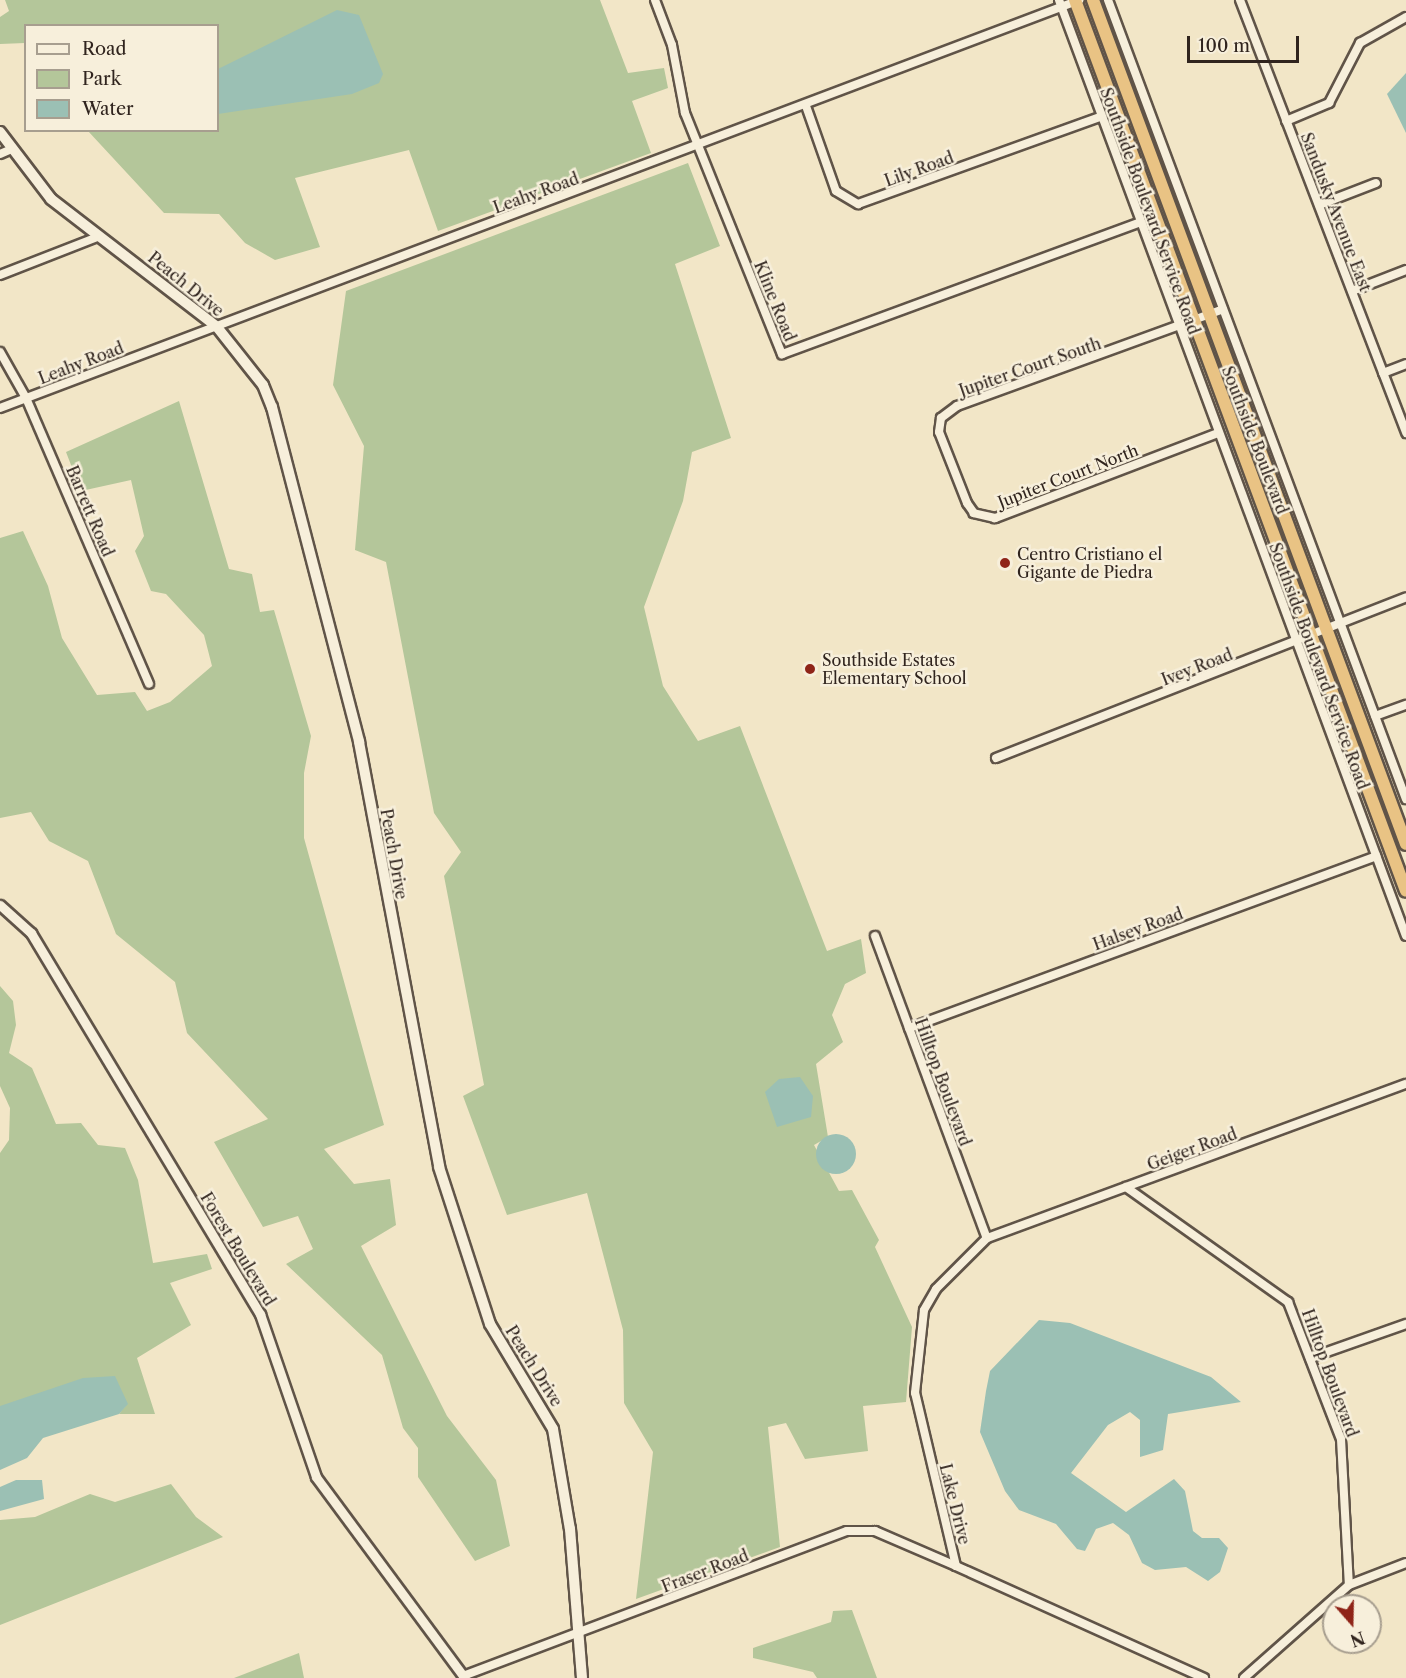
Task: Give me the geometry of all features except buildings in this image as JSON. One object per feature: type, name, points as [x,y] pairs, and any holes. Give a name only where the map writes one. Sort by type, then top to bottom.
[{"type":"highway","name":"Southside Boulevard","points":[[1093,0],[1406,844]]},
{"type":"highway","name":"Southside Boulevard","points":[[1077,1],[1193,322],[1406,891]]},
{"type":"main road","name":"Peach Drive","points":[[0,132],[51,199],[217,327],[263,386],[278,425],[359,742],[442,1175],[490,1324],[553,1429],[570,1529],[576,1634],[582,1678]]},
{"type":"street","name":"Kline Road","points":[[655,0],[698,147],[782,354],[1140,222]]},
{"type":"street","name":"Southside Boulevard Service Road","points":[[1059,0],[1100,117],[1406,936]]},
{"type":"street","name":"Southside Boulevard Service Road","points":[[1108,0],[1406,799]]},
{"type":"street","name":"Sandusky Avenue East","points":[[1240,0],[1406,433]]},
{"type":"street","name":"Leahy Road","points":[[0,408],[1062,11],[1077,1]]},
{"type":"street","points":[[1286,121],[1329,103],[1360,43],[1406,17]]},
{"type":"street","name":"Lily Road","points":[[806,106],[837,191],[858,204],[1100,117]]},
{"type":"street","points":[[0,154],[12,149]]},
{"type":"street","points":[[1319,205],[1376,183]]},
{"type":"street","points":[[0,275],[100,236]]},
{"type":"street","points":[[1352,291],[1406,270]]},
{"type":"street","name":"Jupiter Court South","points":[[953,467],[939,432],[948,411],[1179,328],[1222,309]]},
{"type":"street","name":"Barrett Road","points":[[0,352],[26,398],[149,684]]},
{"type":"street","points":[[1383,373],[1406,364]]},
{"type":"street","name":"Jupiter Court North","points":[[953,467],[974,513],[994,518],[1218,433]]},
{"type":"street","name":"Ivey Road","points":[[996,758],[1296,643],[1406,597]]},
{"type":"street","points":[[1375,716],[1406,705]]},
{"type":"street","name":"Halsey Road","points":[[909,1028],[1376,856]]},
{"type":"street","name":"Forest Boulevard","points":[[0,905],[31,933],[260,1314],[316,1477],[464,1677]]},
{"type":"street","name":"Hilltop Boulevard","points":[[875,936],[987,1238]]},
{"type":"street","name":"Geiger Road","points":[[987,1238],[1406,1084]]},
{"type":"street","name":"Hilltop Boulevard","points":[[1126,1188],[1280,1294],[1292,1308],[1343,1451],[1349,1585]]},
{"type":"street","name":"Lake Drive","points":[[987,1238],[928,1300],[915,1378],[917,1409],[956,1566],[1204,1678]]},
{"type":"street","points":[[1310,1358],[1406,1324]]},
{"type":"street","name":"Fraser Road","points":[[464,1677],[856,1529],[875,1531],[956,1566]]},
{"type":"street","points":[[1244,1678],[1349,1585],[1406,1563]]},
{"type":"green space","points":[[5,0],[600,0],[628,73],[664,68],[668,88],[632,101],[651,153],[438,231],[409,150],[295,178],[320,247],[275,260],[245,243],[219,214],[164,213],[89,132],[219,132],[219,24],[24,24],[24,43],[0,44],[0,17],[9,11]]},
{"type":"green space","points":[[688,163],[720,246],[675,264],[731,438],[692,452],[683,501],[644,607],[663,686],[698,741],[740,726],[827,951],[861,939],[866,973],[845,984],[832,1015],[843,1042],[816,1064],[828,1137],[814,1145],[839,1191],[852,1190],[879,1240],[875,1247],[912,1327],[906,1402],[863,1406],[868,1451],[805,1459],[786,1423],[768,1427],[780,1547],[636,1599],[653,1452],[624,1403],[623,1330],[587,1193],[507,1215],[463,1096],[484,1085],[444,876],[461,852],[434,813],[386,562],[355,550],[364,446],[333,385],[346,291]]},
{"type":"green space","points":[[179,401],[229,569],[252,574],[260,612],[274,610],[311,736],[304,773],[304,838],[384,1125],[324,1149],[354,1184],[390,1179],[396,1225],[361,1246],[447,1416],[496,1480],[510,1546],[475,1561],[418,1477],[418,1448],[403,1428],[382,1355],[286,1264],[313,1249],[298,1216],[263,1227],[214,1142],[268,1119],[187,1033],[175,982],[116,934],[88,861],[49,841],[31,812],[0,818],[0,538],[23,531],[48,586],[62,638],[97,695],[135,692],[147,711],[170,702],[212,666],[204,635],[166,594],[151,591],[135,551],[144,536],[131,480],[81,491],[66,452]]},
{"type":"green space","points":[[0,986],[13,1001],[16,1025],[9,1053],[32,1068],[56,1124],[81,1123],[98,1145],[125,1148],[138,1180],[153,1263],[207,1254],[212,1269],[170,1283],[191,1325],[137,1358],[155,1414],[119,1414],[127,1404],[0,1406],[0,1153],[9,1140],[10,1108],[0,1086]]},
{"type":"green space","points":[[171,1484],[196,1517],[223,1537],[0,1625],[0,1520],[35,1517],[90,1494],[115,1502]]},
{"type":"green space","points":[[852,1610],[877,1678],[817,1678],[813,1672],[753,1658],[753,1648],[831,1622],[833,1611]]},
{"type":"green space","points":[[299,1653],[304,1678],[234,1678]]},
{"type":"water","points":[[337,10],[359,15],[383,74],[379,83],[352,94],[219,114],[219,69]]},
{"type":"water","points":[[1406,73],[1406,133],[1387,94]]},
{"type":"water","points":[[800,1077],[813,1096],[811,1117],[777,1127],[765,1092],[779,1079]]},
{"type":"water","points":[[836,1134],[850,1140],[856,1154],[850,1168],[836,1174],[822,1168],[816,1154],[822,1140]]},
{"type":"water","points":[[1039,1320],[1070,1323],[1211,1377],[1241,1402],[1168,1414],[1163,1450],[1140,1457],[1140,1420],[1130,1412],[1108,1425],[1071,1473],[1126,1512],[1174,1479],[1185,1491],[1193,1531],[1202,1538],[1219,1538],[1228,1548],[1220,1572],[1208,1581],[1186,1567],[1155,1570],[1142,1563],[1129,1535],[1113,1523],[1096,1529],[1085,1551],[1077,1549],[1056,1524],[1019,1510],[1005,1491],[980,1432],[986,1391],[990,1371]]},
{"type":"water","points":[[115,1376],[128,1404],[119,1414],[43,1438],[27,1458],[0,1470],[0,1406],[83,1378]]},
{"type":"water","points":[[16,1480],[42,1480],[44,1499],[0,1511],[0,1487]]},
{"type":"place","name":"Centro Cristiano el Gigante de Piedra","points":[[1005,563]]},
{"type":"place","name":"Southside Estates Elementary School","points":[[810,669]]}]
